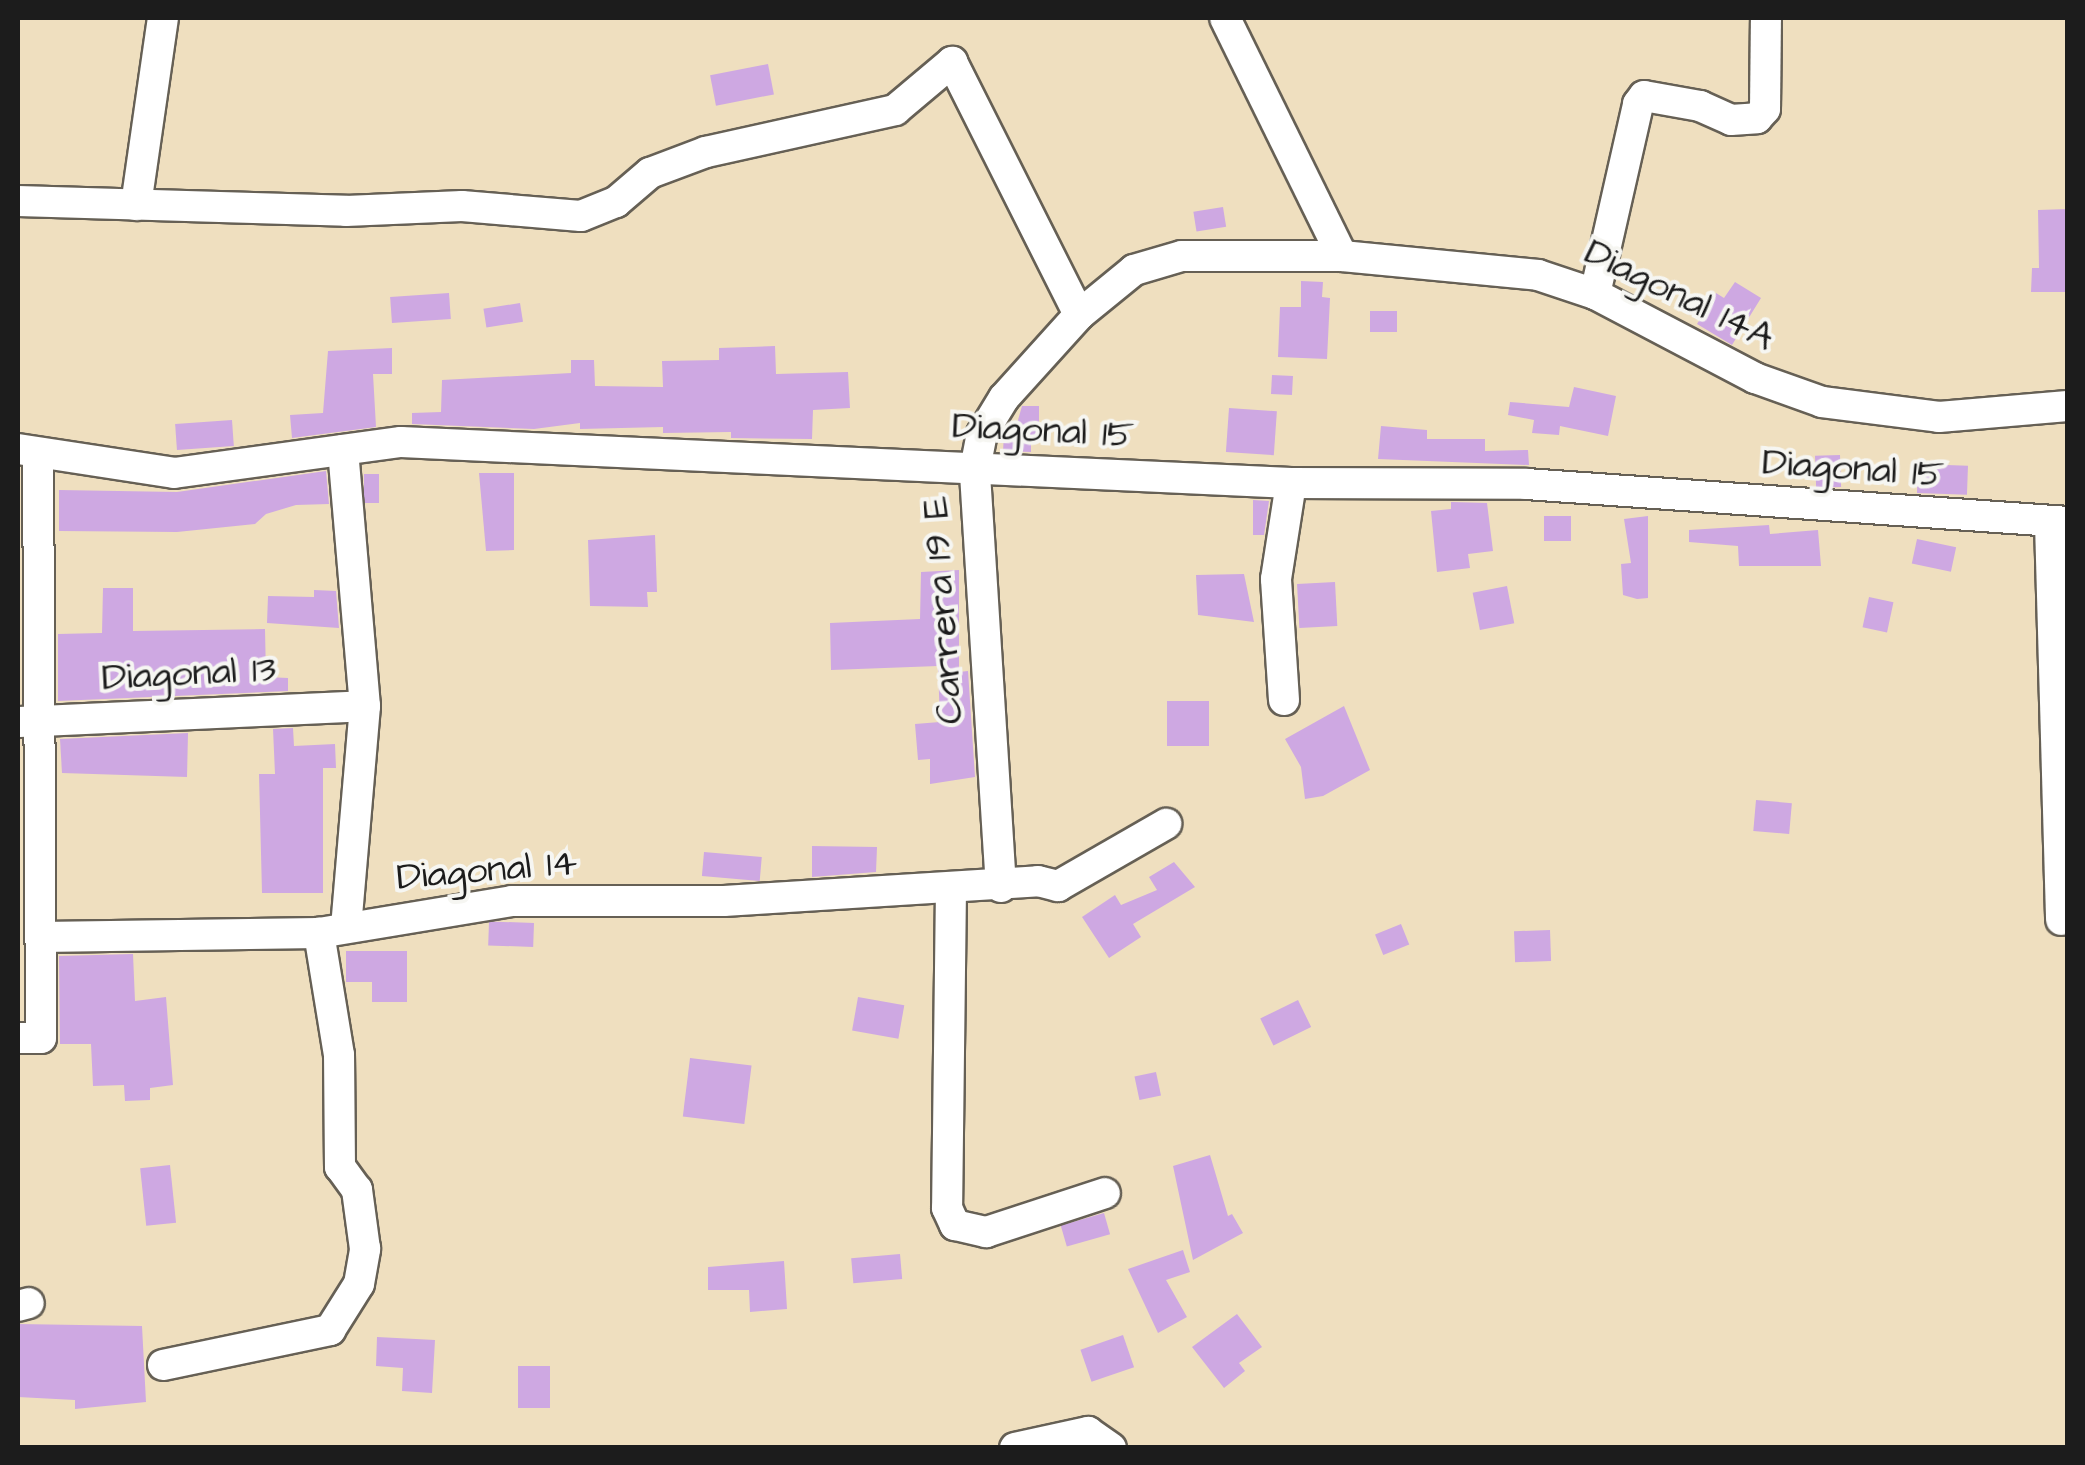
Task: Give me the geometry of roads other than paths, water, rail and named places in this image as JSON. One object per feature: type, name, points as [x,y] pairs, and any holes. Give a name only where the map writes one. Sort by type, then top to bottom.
[{"type":"street","points":[[136,205],[163,18]]},
{"type":"street","points":[[1225,18],[1342,256]]},
{"type":"street","points":[[1596,294],[1638,104],[1644,96],[1700,106],[1731,120],[1756,118],[1764,109],[1766,18]]},
{"type":"street","points":[[18,201],[346,211],[462,206],[581,216],[616,202],[650,174],[706,152],[895,110],[952,62],[1079,315]]},
{"type":"street","name":"Diagonal 14A","points":[[1134,270],[1182,256],[1342,256],[1538,275],[1596,294],[1754,378],[1822,402],[1939,417],[2068,406]]},
{"type":"street","name":"Carrera 19 E","points":[[1002,887],[975,469],[982,434],[1004,398],[1079,315],[1134,270]]},
{"type":"street","name":"Diagonal 15","points":[[28,451],[174,473],[402,442],[1292,483],[1526,484],[2059,522]]},
{"type":"street","points":[[163,1364],[330,1330],[359,1284],[365,1249],[358,1190],[340,1167],[332,930],[365,706],[343,450]]},
{"type":"street","points":[[28,451],[29,722],[41,937],[29,1038]]},
{"type":"street","points":[[1284,700],[1276,579],[1292,483]]},
{"type":"street","points":[[2059,522],[2061,920]]},
{"type":"street","name":"Diagonal 13","points":[[29,722],[365,706]]},
{"type":"street","name":"Diagonal 14","points":[[41,937],[332,930],[512,901],[724,901],[1002,887],[1038,881],[1058,886],[1166,824]]},
{"type":"street","points":[[951,888],[947,1208],[954,1225],[986,1232],[1104,1193]]},
{"type":"street","points":[[1015,1448],[1088,1432],[1111,1448]]}]
